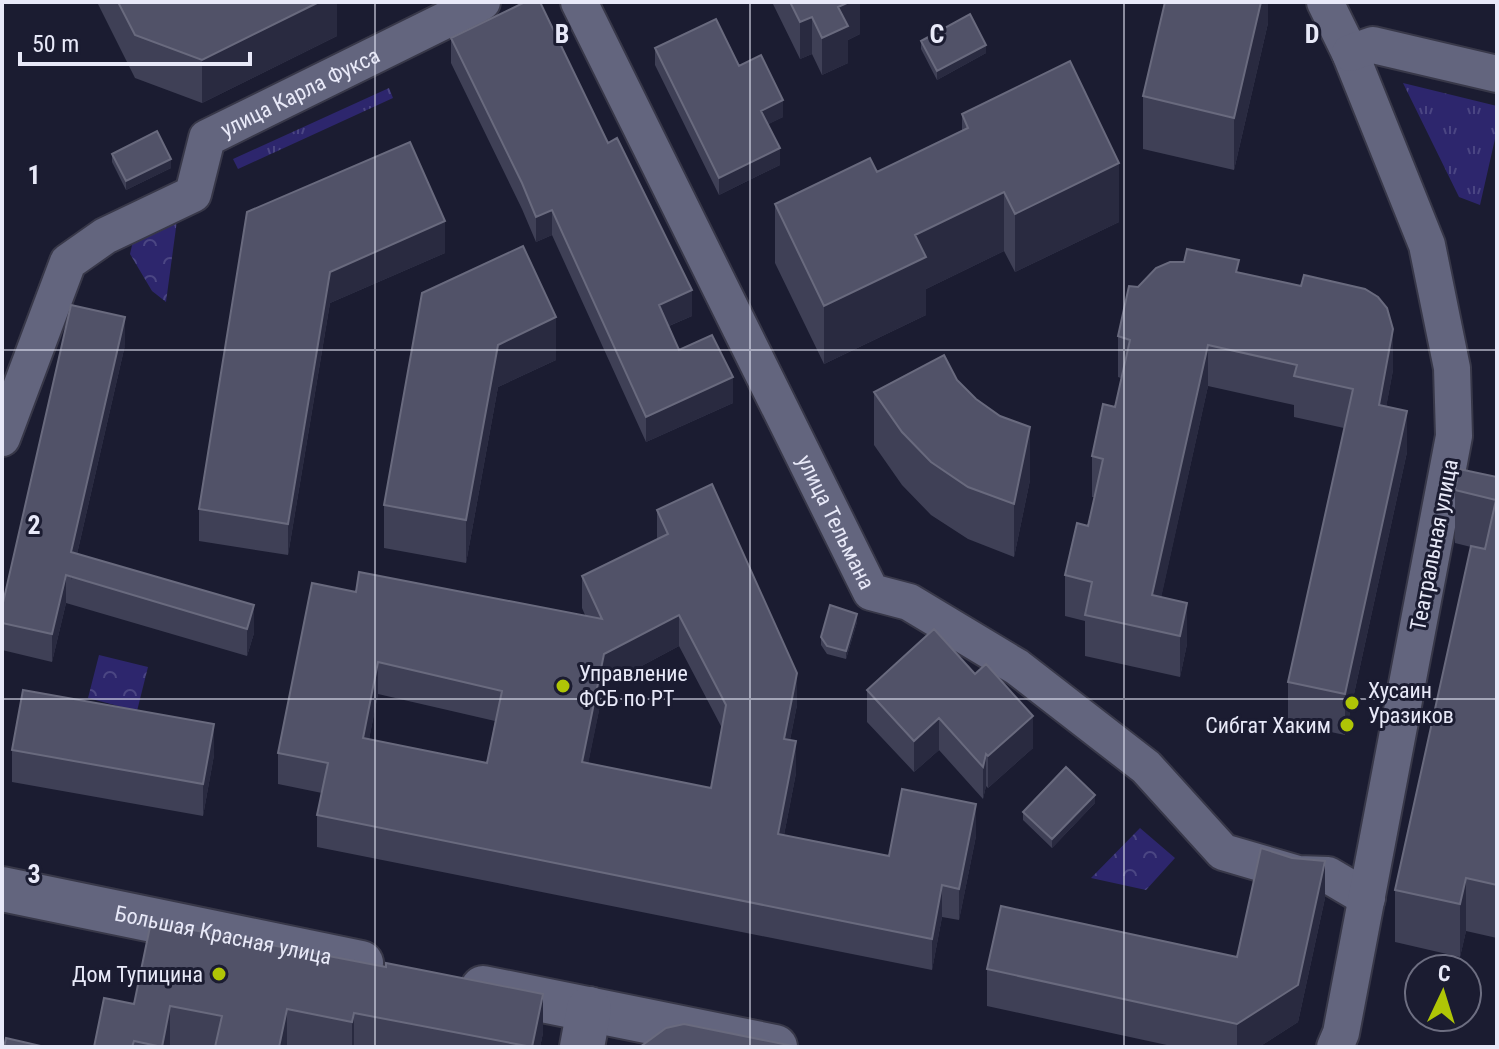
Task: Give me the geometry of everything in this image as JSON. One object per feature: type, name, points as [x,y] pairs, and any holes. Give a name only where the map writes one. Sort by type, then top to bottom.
[{"type":"street","name":"улица Карла Фукса","points":[[2,434],[68,262],[105,236],[193,194],[207,138],[482,2]]},
{"type":"street","name":"улица Тельмана","points":[[579,2],[871,592],[909,602],[1017,667],[1146,767],[1223,852],[1298,874],[1328,875],[1367,898]]},
{"type":"street","name":"Театральная улица","points":[[1325,2],[1350,53],[1427,245],[1452,368],[1454,436],[1341,1033],[1335,1047]]},
{"type":"street","points":[[1350,53],[1373,45],[1497,74]]},
{"type":"street","name":"Большая Красная улица","points":[[2,889],[393,969]]},
{"type":"street","points":[[440,979],[586,1028],[775,1047]]},
{"type":"green space","points":[[1403,83],[1497,106],[1497,130],[1480,205],[1459,197]]},
{"type":"green space","points":[[389,88],[393,98],[238,169],[233,159]]},
{"type":"green space","points":[[178,213],[166,302],[152,291],[130,254],[133,241]]},
{"type":"green space","points":[[99,655],[148,667],[137,711],[88,698]]},
{"type":"green space","points":[[1140,828],[1175,858],[1146,890],[1091,878]]},
{"type":"building","points":[[118,2],[319,2],[202,60],[135,35]]},
{"type":"building","points":[[525,2],[540,2],[608,143],[617,138],[692,290],[659,305],[679,350],[712,335],[733,377],[646,417],[552,210],[536,217],[451,38]]},
{"type":"building","points":[[790,2],[849,2],[838,7],[848,26],[822,38],[812,17],[800,22]]},
{"type":"building","points":[[1165,2],[1261,2],[1234,118],[1143,96]]},
{"type":"building","points":[[970,14],[986,45],[937,71],[921,41]]},
{"type":"building","points":[[716,19],[739,66],[761,55],[783,100],[761,111],[780,148],[719,178],[655,48]]},
{"type":"building","points":[[1070,61],[1119,163],[1015,214],[1004,192],[915,235],[926,257],[824,306],[775,204],[870,158],[877,172],[968,128],[962,114]]},
{"type":"building","points":[[157,131],[171,159],[126,181],[112,154]]},
{"type":"building","points":[[410,142],[445,221],[330,272],[288,524],[199,509],[247,212]]},
{"type":"building","points":[[523,246],[556,317],[498,345],[466,520],[384,505],[422,293]]},
{"type":"building","points":[[1187,249],[1239,260],[1236,272],[1301,286],[1304,275],[1365,289],[1378,297],[1387,308],[1393,329],[1379,405],[1407,411],[1345,694],[1288,682],[1353,389],[1294,376],[1297,365],[1208,345],[1152,595],[1187,603],[1180,636],[1085,615],[1092,582],[1065,575],[1077,523],[1088,526],[1103,459],[1092,456],[1103,404],[1115,407],[1130,340],[1118,336],[1129,286],[1138,287],[1156,268],[1170,262],[1184,262]]},
{"type":"building","points":[[71,305],[125,317],[71,552],[254,605],[247,629],[66,575],[52,634],[2,623],[2,607]]},
{"type":"building","points":[[944,355],[957,380],[976,399],[1000,416],[1030,427],[1014,504],[968,487],[931,462],[902,432],[874,392]]},
{"type":"building","points":[[1459,469],[1497,477],[1497,885],[1466,878],[1460,904],[1395,890],[1471,546],[1485,549],[1496,500],[1455,490]]},
{"type":"building","points":[[712,484],[797,673],[784,739],[796,741],[778,834],[889,856],[902,789],[976,804],[959,889],[942,885],[932,939],[317,815],[328,763],[278,753],[312,583],[356,592],[359,572],[602,619],[582,576],[668,534],[657,510]],"holes":[[[679,615],[726,705],[711,788],[582,762],[604,654]],[[378,662],[502,691],[487,763],[363,738]]]},
{"type":"building","points":[[830,605],[857,614],[846,651],[827,646],[821,637]]},
{"type":"building","points":[[934,629],[975,674],[986,664],[1033,716],[988,756],[986,754],[983,767],[939,718],[914,741],[867,690]]},
{"type":"building","points":[[23,690],[214,724],[203,784],[12,750]]},
{"type":"building","points":[[1066,767],[1095,795],[1052,839],[1023,812]]},
{"type":"building","points":[[1261,848],[1292,858],[1325,861],[1298,985],[1237,1024],[987,969],[1001,906],[1237,957]]},
{"type":"building","points":[[151,922],[543,994],[532,1047],[354,1013],[352,1022],[287,1009],[279,1047],[215,1047],[222,1016],[170,1006],[162,1047],[134,1041],[132,1047],[94,1047],[104,998],[134,1004]]},
{"type":"building","points":[[684,1024],[798,1047],[640,1047],[666,1028]]},
{"type":"building","points":[[6,1038],[45,1047],[4,1047]]},
{"type":"place","name":"Управление ФСБ по РТ","points":[[563,686]]},
{"type":"place","name":"Хусаин Уразиков","points":[[1352,703]]},
{"type":"place","name":"Сибгат Хаким","points":[[1347,725]]},
{"type":"place","name":"Дом Тупицина","points":[[219,974]]}]
